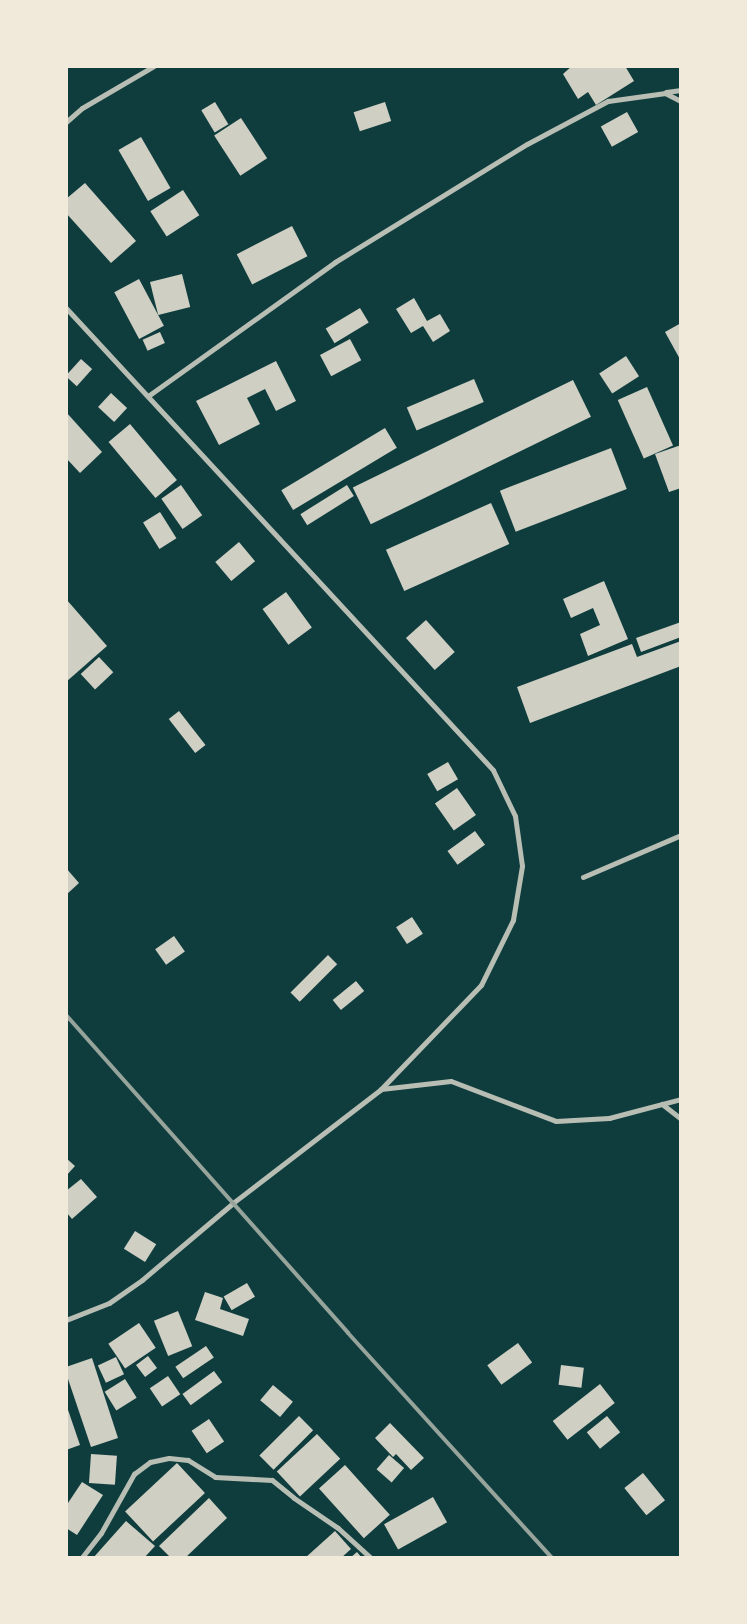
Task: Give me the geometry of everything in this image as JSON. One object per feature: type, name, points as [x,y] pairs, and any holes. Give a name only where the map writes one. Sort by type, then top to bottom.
[{"type":"street","points":[[66,122],[82,108],[154,66]]},
{"type":"street","points":[[148,396],[335,262],[527,144],[608,101],[681,90]]},
{"type":"street","points":[[665,92],[681,101]]},
{"type":"street","points":[[66,308],[494,770],[515,816],[522,866],[513,920],[480,985],[380,1090],[233,1203],[142,1280],[109,1303],[66,1320]]},
{"type":"street","points":[[583,877],[681,835]]},
{"type":"street","points":[[380,1090],[451,1081],[556,1122],[608,1118],[681,1099]]},
{"type":"street","points":[[662,1104],[681,1119]]},
{"type":"street","points":[[84,1558],[83,1556],[101,1533],[134,1474],[150,1462],[169,1458],[188,1460],[215,1477],[272,1480],[294,1498],[338,1528],[371,1558]]},
{"type":"building","points":[[572,66],[625,66],[634,81],[596,105],[588,92],[578,99],[563,74]]},
{"type":"building","points":[[215,102],[228,124],[215,133],[201,110]]},
{"type":"building","points":[[385,102],[391,121],[360,131],[354,112]]},
{"type":"building","points":[[627,112],[638,132],[612,147],[601,127]]},
{"type":"building","points":[[241,118],[267,158],[240,176],[214,135]]},
{"type":"building","points":[[141,137],[170,188],[148,201],[118,150]]},
{"type":"building","points":[[85,183],[136,241],[111,263],[66,213],[66,199]]},
{"type":"building","points":[[183,190],[199,215],[167,236],[150,211]]},
{"type":"building","points":[[292,226],[307,256],[252,284],[237,254]]},
{"type":"building","points":[[182,274],[190,307],[158,315],[150,282]]},
{"type":"building","points":[[139,279],[164,326],[139,339],[114,292]]},
{"type":"building","points":[[414,298],[427,321],[440,314],[450,331],[433,342],[423,326],[411,333],[396,309]]},
{"type":"building","points":[[360,308],[369,323],[334,343],[326,329]]},
{"type":"building","points":[[681,323],[681,361],[665,332]]},
{"type":"building","points":[[160,332],[165,343],[148,351],[143,340]]},
{"type":"building","points":[[350,339],[361,360],[331,376],[320,355]]},
{"type":"building","points":[[626,356],[639,376],[612,394],[599,373]]},
{"type":"building","points":[[81,359],[92,369],[77,386],[66,376]]},
{"type":"building","points":[[276,361],[296,401],[276,411],[265,389],[247,398],[260,424],[219,445],[196,401]]},
{"type":"building","points":[[474,379],[484,402],[417,431],[407,408]]},
{"type":"building","points":[[573,380],[591,417],[371,524],[353,487]]},
{"type":"building","points":[[647,387],[673,445],[644,458],[618,400]]},
{"type":"building","points":[[111,393],[127,408],[114,422],[98,407]]},
{"type":"building","points":[[66,412],[102,452],[80,473],[66,458]]},
{"type":"building","points":[[130,424],[177,480],[155,498],[109,442]]},
{"type":"building","points":[[385,428],[397,448],[293,510],[281,490]]},
{"type":"building","points":[[681,445],[681,488],[669,492],[655,454]]},
{"type":"building","points":[[611,448],[627,489],[516,532],[500,491]]},
{"type":"building","points":[[181,485],[202,515],[183,529],[161,499]]},
{"type":"building","points":[[347,485],[354,496],[307,525],[300,514]]},
{"type":"building","points":[[491,503],[509,544],[404,591],[386,550]]},
{"type":"building","points":[[160,512],[176,538],[159,549],[143,523]]},
{"type":"building","points":[[239,542],[255,561],[231,581],[215,562]]},
{"type":"building","points":[[604,581],[628,639],[588,656],[580,634],[600,625],[593,608],[571,618],[563,599]]},
{"type":"building","points":[[286,592],[312,628],[288,645],[263,609]]},
{"type":"building","points":[[66,599],[107,646],[66,682]]},
{"type":"building","points":[[426,620],[455,652],[435,670],[406,638]]},
{"type":"building","points":[[681,622],[681,637],[641,652],[636,638]]},
{"type":"building","points":[[681,641],[681,666],[530,723],[517,687],[632,644],[637,657]]},
{"type":"building","points":[[99,657],[113,672],[95,689],[81,674]]},
{"type":"building","points":[[179,711],[205,745],[195,753],[169,719]]},
{"type":"building","points":[[448,762],[458,779],[437,791],[427,774]]},
{"type":"building","points":[[457,788],[476,815],[454,831],[435,803]]},
{"type":"building","points":[[475,831],[485,845],[457,865],[447,851]]},
{"type":"building","points":[[66,868],[79,883],[66,895]]},
{"type":"building","points":[[412,917],[423,934],[407,944],[396,927]]},
{"type":"building","points":[[174,936],[185,952],[166,965],[155,949]]},
{"type":"building","points":[[328,955],[337,964],[300,1002],[291,992]]},
{"type":"building","points":[[356,981],[364,991],[341,1010],[333,1000]]},
{"type":"building","points":[[66,1158],[75,1166],[66,1176]]},
{"type":"building","points":[[81,1179],[97,1197],[72,1219],[66,1212],[66,1191]]},
{"type":"building","points":[[135,1231],[156,1244],[145,1262],[124,1249]]},
{"type":"building","points":[[247,1283],[255,1297],[232,1310],[224,1296]]},
{"type":"building","points":[[205,1292],[223,1298],[220,1309],[249,1319],[243,1336],[195,1320]]},
{"type":"building","points":[[178,1311],[192,1346],[168,1356],[154,1321]]},
{"type":"building","points":[[139,1323],[156,1348],[125,1369],[108,1344]]},
{"type":"building","points":[[518,1343],[532,1362],[501,1385],[487,1365]]},
{"type":"building","points":[[206,1346],[214,1358],[183,1378],[175,1367]]},
{"type":"building","points":[[148,1356],[157,1368],[145,1377],[136,1365]]},
{"type":"building","points":[[116,1357],[124,1374],[106,1383],[98,1365]]},
{"type":"building","points":[[92,1358],[118,1438],[91,1447],[66,1373],[66,1367]]},
{"type":"building","points":[[561,1365],[584,1368],[581,1388],[559,1385]]},
{"type":"building","points":[[214,1371],[222,1382],[191,1405],[182,1394]]},
{"type":"building","points":[[168,1376],[180,1394],[162,1407],[150,1388]]},
{"type":"building","points":[[125,1379],[137,1398],[116,1410],[105,1392]]},
{"type":"building","points":[[600,1384],[615,1403],[567,1440],[553,1421]]},
{"type":"building","points":[[273,1385],[293,1402],[280,1417],[260,1400]]},
{"type":"building","points":[[66,1404],[80,1445],[66,1450]]},
{"type":"building","points":[[299,1416],[313,1430],[274,1470],[259,1456]]},
{"type":"building","points":[[607,1416],[620,1432],[600,1449],[587,1432]]},
{"type":"building","points":[[209,1419],[224,1441],[207,1453],[192,1431]]},
{"type":"building","points":[[390,1423],[424,1458],[411,1470],[396,1454],[393,1457],[375,1438]]},
{"type":"building","points":[[317,1434],[340,1459],[300,1496],[277,1472]]},
{"type":"building","points":[[91,1454],[117,1456],[115,1485],[89,1483]]},
{"type":"building","points":[[389,1455],[404,1468],[392,1482],[377,1469]]},
{"type":"building","points":[[177,1463],[205,1493],[153,1541],[125,1511]]},
{"type":"building","points":[[345,1465],[390,1515],[364,1538],[319,1488]]},
{"type":"building","points":[[643,1473],[665,1500],[646,1515],[624,1488]]},
{"type":"building","points":[[82,1482],[103,1495],[77,1535],[66,1528],[66,1506]]},
{"type":"building","points":[[433,1497],[447,1522],[398,1550],[384,1524]]},
{"type":"building","points":[[209,1498],[227,1518],[185,1558],[171,1558],[159,1546]]},
{"type":"building","points":[[126,1521],[155,1546],[144,1558],[93,1558]]},
{"type":"building","points":[[335,1531],[351,1549],[341,1558],[305,1558]]},
{"type":"building","points":[[357,1552],[362,1558],[350,1558]]},
{"type":"railway","points":[[66,1015],[348,1333],[552,1558]]}]
